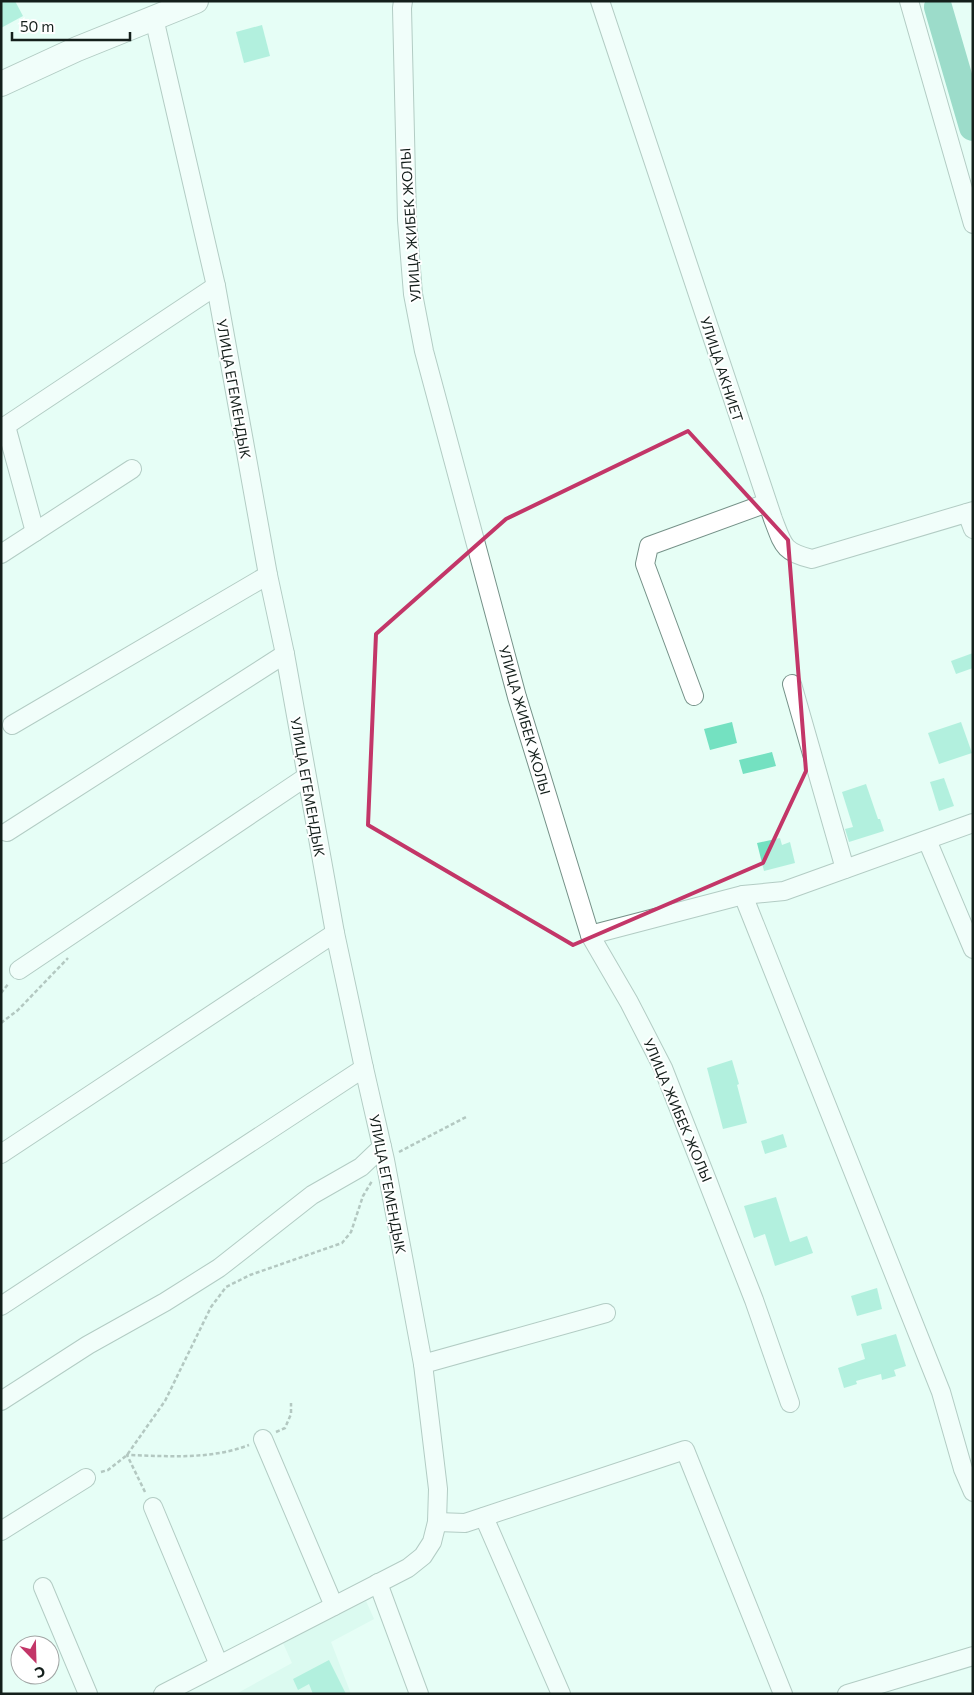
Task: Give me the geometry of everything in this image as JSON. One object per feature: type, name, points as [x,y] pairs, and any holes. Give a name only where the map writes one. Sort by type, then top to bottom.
[{"type":"main road","points":[[1,84],[77,49],[193,2]]},
{"type":"street","name":"УЛИЦА ЖИБЕК ЖОЛЫ","points":[[403,1],[407,220],[412,294],[424,351],[517,697],[590,935],[629,1002],[663,1068],[754,1300],[790,1403]]},
{"type":"street","name":"УЛИЦА АКНИЕТ","points":[[600,1],[767,503],[784,547],[798,556],[812,559],[971,518]]},
{"type":"street","points":[[909,1],[973,224]]},
{"type":"street","name":"УЛИЦА ЕГЕМЕНДЫК","points":[[154,18],[216,286],[335,933],[384,1153],[423,1364],[438,1489],[437,1522],[432,1542],[423,1556],[408,1568],[378,1583]]},
{"type":"street","points":[[35,532],[4,428],[216,286]]},
{"type":"street","points":[[1,554],[132,469]]},
{"type":"street","points":[[694,696],[645,564],[648,546],[767,503]]},
{"type":"street","points":[[12,725],[268,575]]},
{"type":"street","points":[[7,832],[285,654]]},
{"type":"street","points":[[792,684],[845,869]]},
{"type":"street","points":[[19,970],[306,777]]},
{"type":"street","points":[[590,935],[743,895],[784,891],[973,823]]},
{"type":"street","points":[[927,840],[973,949]]},
{"type":"street","points":[[743,895],[942,1392],[963,1469],[973,1492]]},
{"type":"street","points":[[1,1154],[335,933]]},
{"type":"street","points":[[1,1306],[364,1068]]},
{"type":"street","points":[[1,1401],[88,1345],[165,1302],[219,1268],[312,1195],[384,1153]]},
{"type":"street","points":[[423,1364],[606,1313]]},
{"type":"street","points":[[264,1439],[334,1606]]},
{"type":"street","points":[[437,1522],[465,1523],[686,1450],[783,1694]]},
{"type":"street","points":[[1,1531],[86,1478]]},
{"type":"street","points":[[153,1507],[219,1665]]},
{"type":"street","points":[[484,1517],[561,1694]]},
{"type":"street","points":[[163,1694],[378,1583],[420,1694]]},
{"type":"street","points":[[42,1587],[88,1694]]},
{"type":"street","points":[[847,1694],[973,1656]]},
{"type":"path","points":[[1,1023],[18,1010],[74,952]]},
{"type":"path","points":[[86,1478],[108,1470],[127,1455],[165,1401],[211,1307],[226,1287],[250,1275],[342,1243],[351,1232],[363,1196],[384,1153],[466,1117]]},
{"type":"path","points":[[127,1455],[192,1456],[233,1451],[264,1439],[285,1428],[291,1414],[291,1403]]},
{"type":"path","points":[[127,1455],[153,1507]]},
{"type":"highlighted area","points":[[688,431],[788,540],[806,771],[763,863],[573,945],[368,825],[376,634],[506,519]]},
{"type":"shaded area","points":[[366,1601],[374,1619],[331,1642],[351,1694],[236,1694],[292,1663],[283,1643]]},
{"type":"building","points":[[1,1],[15,1],[23,16],[1,28]]},
{"type":"building","points":[[262,25],[270,56],[244,63],[236,32]]},
{"type":"building","points":[[973,653],[973,668],[956,674],[951,661]]},
{"type":"building","points":[[732,722],[737,743],[710,750],[704,729]]},
{"type":"building","points":[[961,722],[972,753],[939,764],[928,733]]},
{"type":"building","points":[[772,752],[776,766],[743,774],[739,760]]},
{"type":"building","points":[[944,778],[954,806],[939,811],[930,782]]},
{"type":"building","points":[[866,784],[884,831],[849,842],[845,829],[853,827],[842,792]]},
{"type":"building","points":[[780,838],[782,845],[790,842],[795,863],[764,871],[757,843]]},
{"type":"building","points":[[732,1060],[747,1123],[723,1129],[707,1068]]},
{"type":"building","points":[[783,1134],[787,1147],[765,1154],[761,1141]]},
{"type":"building","points":[[776,1197],[790,1242],[807,1236],[813,1253],[775,1266],[765,1234],[754,1238],[744,1206]]},
{"type":"building","points":[[877,1288],[882,1309],[857,1316],[851,1296]]},
{"type":"building","points":[[896,1334],[906,1366],[894,1370],[896,1376],[882,1380],[881,1374],[856,1381],[857,1384],[844,1388],[838,1368],[865,1359],[861,1344]]},
{"type":"building","points":[[329,1660],[346,1694],[313,1694],[309,1684],[298,1690],[293,1679]]},
{"type":"waterway","points":[[938,7],[973,127]]}]
